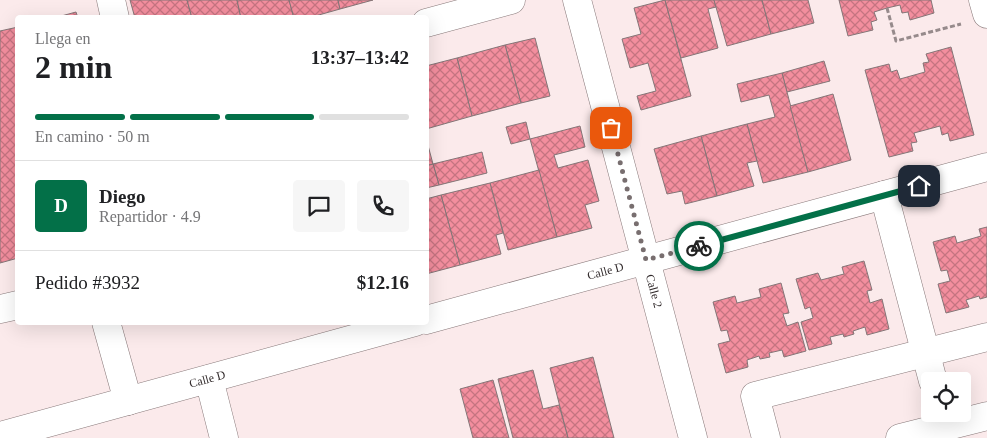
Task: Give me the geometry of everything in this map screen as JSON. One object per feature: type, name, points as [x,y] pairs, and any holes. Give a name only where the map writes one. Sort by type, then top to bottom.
[{"type":"street","points":[[111,0],[114,15]]},
{"type":"street","points":[[429,22],[511,0]]},
{"type":"street","name":"Calle 2","points":[[577,0],[693,438]]},
{"type":"street","name":"Calle D","points":[[429,319],[987,167]]},
{"type":"street","points":[[884,195],[931,372]]},
{"type":"street","points":[[0,309],[15,306]]},
{"type":"street","points":[[107,325],[128,401]]},
{"type":"street","name":"Calle D","points":[[0,436],[78,427],[128,401],[404,325]]},
{"type":"street","points":[[766,438],[755,396],[987,337]]},
{"type":"street","points":[[209,379],[224,438]]},
{"type":"street","points":[[971,417],[987,416]]},
{"type":"street","points":[[900,438],[938,422]]},
{"type":"path","points":[[887,8],[896,41],[982,11]]},
{"type":"building","points":[[130,0],[187,0],[191,15],[134,15]]},
{"type":"building","points":[[187,0],[237,0],[240,15],[191,15]]},
{"type":"building","points":[[237,0],[289,0],[293,15],[240,15]]},
{"type":"building","points":[[289,0],[338,0],[340,9],[319,15],[293,15]]},
{"type":"building","points":[[338,0],[373,0],[340,9]]},
{"type":"building","points":[[665,0],[691,96],[641,110],[637,96],[656,91],[648,63],[630,68],[622,39],[641,34],[634,8]]},
{"type":"building","points":[[665,0],[714,0],[716,7],[708,9],[718,48],[681,58]]},
{"type":"building","points":[[714,0],[762,0],[771,34],[727,46]]},
{"type":"building","points":[[762,0],[808,0],[814,23],[771,34]]},
{"type":"building","points":[[839,0],[931,0],[934,13],[910,20],[908,12],[902,13],[900,5],[887,8],[874,12],[877,20],[871,22],[873,30],[848,36]]},
{"type":"building","points":[[76,12],[77,15],[65,15]]},
{"type":"building","points":[[15,28],[15,259],[0,263],[0,31]]},
{"type":"building","points":[[535,38],[550,96],[521,103],[505,45]]},
{"type":"building","points":[[505,45],[521,103],[472,116],[457,58]]},
{"type":"building","points":[[951,47],[974,135],[950,141],[948,133],[942,135],[940,126],[914,133],[917,142],[911,143],[913,151],[889,157],[865,70],[889,64],[891,72],[897,70],[900,79],[925,72],[923,63],[929,62],[926,54]]},
{"type":"building","points":[[457,58],[472,116],[429,128],[429,65]]},
{"type":"building","points":[[824,61],[830,81],[787,92],[782,73]]},
{"type":"building","points":[[782,73],[808,172],[763,183],[747,124],[775,117],[769,95],[741,102],[737,84]]},
{"type":"building","points":[[833,94],[851,160],[808,172],[790,106]]},
{"type":"building","points":[[526,122],[530,139],[511,144],[506,127]]},
{"type":"building","points":[[747,124],[757,161],[747,163],[754,186],[717,196],[701,136]]},
{"type":"building","points":[[580,126],[585,147],[554,155],[558,168],[588,160],[599,201],[585,205],[592,228],[557,237],[530,139]]},
{"type":"building","points":[[701,136],[717,196],[685,204],[682,191],[667,194],[654,149]]},
{"type":"building","points":[[429,149],[433,164],[429,165]]},
{"type":"building","points":[[482,152],[487,173],[439,185],[433,164]]},
{"type":"building","points":[[433,164],[439,185],[429,187],[429,165]]},
{"type":"building","points":[[539,170],[557,237],[508,250],[490,183]]},
{"type":"building","points":[[490,183],[503,233],[496,235],[501,254],[460,265],[441,195]]},
{"type":"building","points":[[441,195],[460,265],[429,273],[429,198]]},
{"type":"building","points":[[987,227],[987,297],[980,299],[979,296],[966,300],[969,307],[946,313],[938,284],[950,281],[947,270],[941,271],[933,242],[955,236],[957,243],[981,236],[979,229]]},
{"type":"building","points":[[864,261],[872,290],[867,291],[870,303],[882,299],[889,329],[867,335],[865,327],[853,331],[854,334],[844,337],[843,334],[830,337],[832,344],[809,350],[801,322],[813,318],[810,307],[805,309],[796,279],[818,273],[821,280],[844,274],[842,267]]},
{"type":"building","points":[[781,283],[789,313],[783,314],[787,326],[798,322],[806,351],[784,357],[782,350],[769,353],[770,357],[760,359],[759,356],[747,360],[748,367],[726,373],[718,344],[730,341],[727,330],[721,331],[713,302],[735,296],[737,303],[761,297],[759,289]]},
{"type":"building","points":[[593,357],[614,438],[568,438],[550,368]]},
{"type":"building","points":[[533,370],[543,409],[559,405],[568,438],[513,438],[498,379]]},
{"type":"building","points":[[493,380],[509,438],[473,438],[460,389]]},
{"type":"way so far","points":[[611,128],[646,260],[699,246]]},
{"type":"route","points":[[699,246],[919,186]]}]
